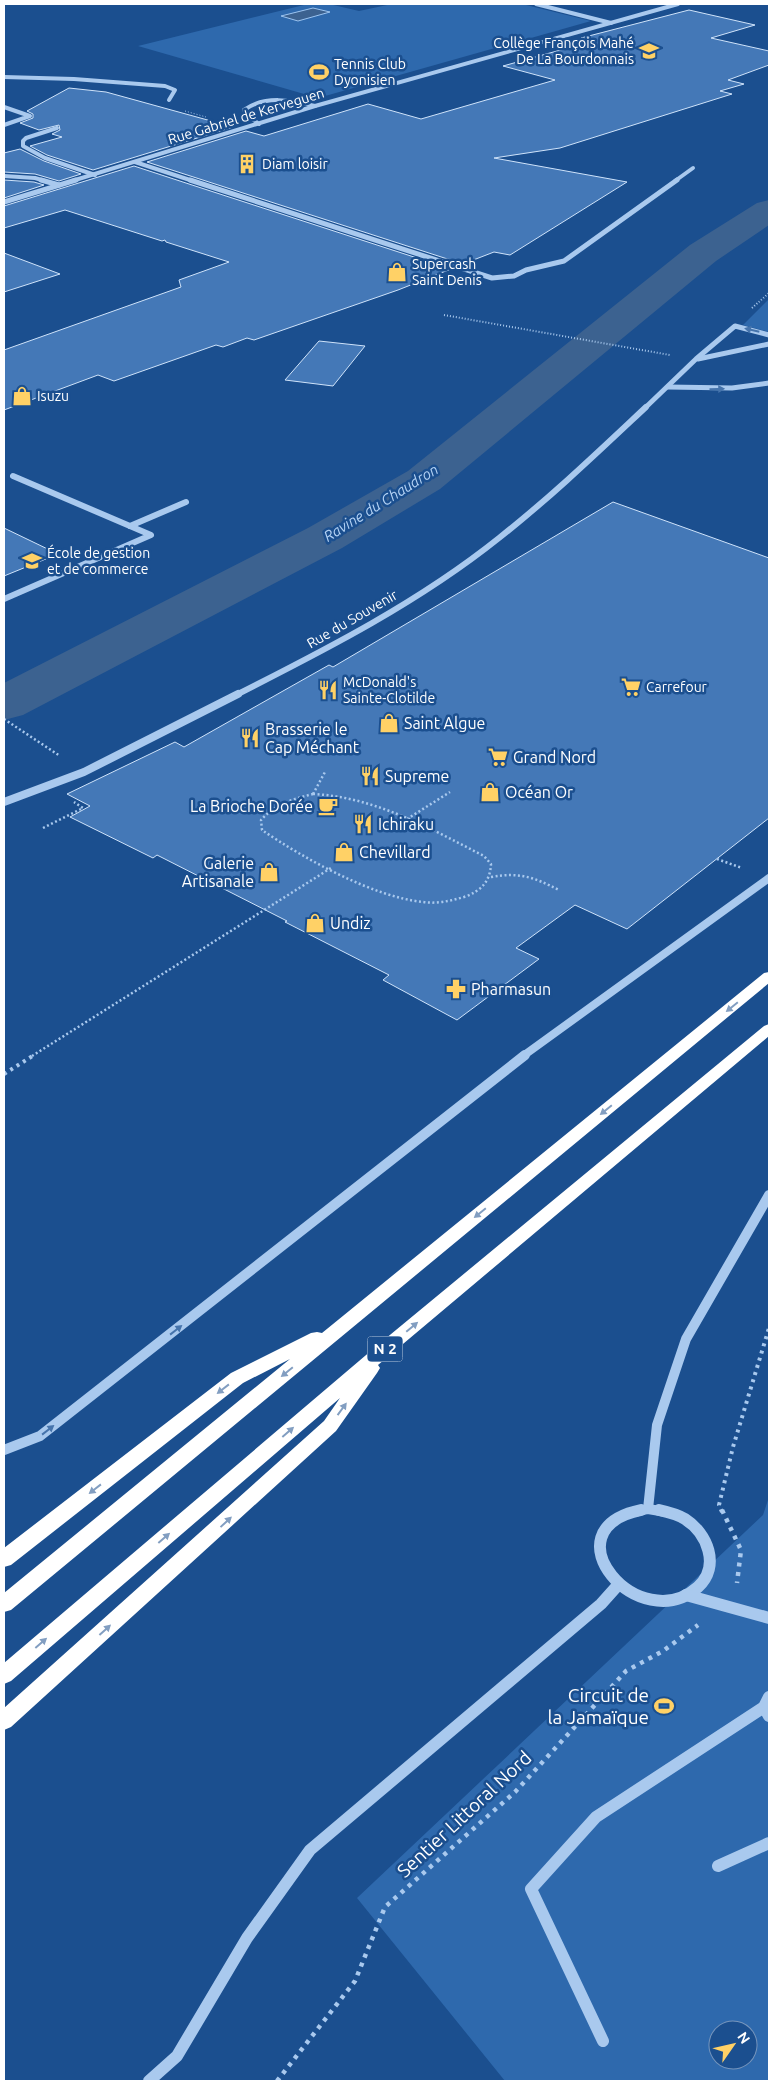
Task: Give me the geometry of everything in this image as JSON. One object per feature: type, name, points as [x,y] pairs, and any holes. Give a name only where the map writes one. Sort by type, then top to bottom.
[{"type":"highway","name":"N 2","points":[[4,1604],[769,976]]},
{"type":"highway","name":"N 2","points":[[4,1675],[385,1349],[769,1029]]},
{"type":"highway","points":[[4,1559],[237,1378],[343,1325]]},
{"type":"highway","points":[[4,1721],[330,1426],[385,1349]]},
{"type":"street","points":[[536,4],[612,23]]},
{"type":"street","name":"Rue Gabriel de Kerveguen","points":[[4,202],[315,106],[678,4]]},
{"type":"street","points":[[4,77],[74,79],[165,86],[175,90],[169,100]]},
{"type":"street","points":[[259,124],[247,115],[244,110],[248,106],[277,101],[315,106]]},
{"type":"street","points":[[4,106],[30,116],[4,125]]},
{"type":"street","points":[[57,128],[26,138],[23,141],[23,146],[45,158],[95,175]]},
{"type":"street","points":[[134,162],[492,278],[514,276],[526,270],[564,260],[693,168]]},
{"type":"street","points":[[4,176],[34,178],[60,186]]},
{"type":"street","name":"Rue du Souvenir","points":[[4,802],[84,772],[334,645],[418,595],[498,539],[554,492],[696,359],[735,326],[769,334]]},
{"type":"street","points":[[696,359],[769,344]]},
{"type":"street","points":[[668,387],[723,389],[753,387],[769,383]]},
{"type":"street","points":[[4,598],[151,535],[13,476]]},
{"type":"street","points":[[4,1450],[40,1436],[508,1067],[769,878]]},
{"type":"street","points":[[648,1509],[657,1425],[686,1339],[769,1195]]},
{"type":"street","points":[[648,1509],[666,1511],[684,1518],[698,1528],[708,1542],[711,1558],[708,1572],[699,1586],[686,1595],[668,1599],[651,1599],[634,1594],[618,1585],[607,1572],[601,1558],[600,1543],[606,1530],[616,1519],[631,1512],[648,1509]]},
{"type":"street","points":[[149,2081],[177,2056],[247,1938],[310,1850],[601,1604],[618,1585]]},
{"type":"street","points":[[686,1595],[769,1618]]},
{"type":"street","points":[[718,1866],[769,1843]]},
{"type":"lane","points":[[130,526],[186,502]]},
{"type":"lane","points":[[603,2041],[531,1889],[596,1817],[768,1707]]},
{"type":"path","points":[[444,315],[696,359]]},
{"type":"path","points":[[4,719],[84,772]]},
{"type":"path","points":[[313,794],[325,772]]},
{"type":"path","points":[[407,819],[450,792]]},
{"type":"path","points":[[491,878],[491,864],[484,856],[407,819],[354,798],[328,794],[313,794],[295,798],[269,809],[261,820],[262,830],[274,838],[383,893],[410,901],[437,904],[461,900],[482,888],[491,878],[520,873],[529,875],[559,890]]},
{"type":"path","points":[[717,859],[751,871]]},
{"type":"path","points":[[4,1074],[331,868]]},
{"type":"path","name":"Sentier Littoral Nord","points":[[278,2081],[355,1981],[385,1907],[515,1792],[626,1671],[663,1651],[698,1625],[734,1592],[740,1570],[741,1550],[719,1505],[733,1447],[769,1328]]},
{"type":"shaded area","name":"Tennis Club Dyonisien","points":[[308,4],[329,4],[359,11],[392,4],[522,4],[591,21],[318,98],[138,46]]},
{"type":"shaded area","points":[[313,8],[330,12],[298,21],[281,16]]},
{"type":"shaded area","points":[[769,299],[769,332],[743,325]]},
{"type":"shaded area","name":"Circuit de la Jamaïque","points":[[769,1497],[769,2081],[505,2081],[357,1898],[763,1515]]},
{"type":"building","points":[[689,10],[755,25],[711,38],[769,51],[769,65],[728,80],[744,84],[720,91],[732,94],[560,148],[494,158],[627,182],[510,255],[494,252],[463,264],[147,162],[246,131],[264,136],[368,104],[421,119],[555,80],[503,66],[593,41],[581,38]]},
{"type":"building","points":[[69,88],[106,92],[233,127],[93,170],[47,155],[30,146],[62,137],[52,134],[60,130],[59,125],[39,130],[20,123],[33,118],[33,114],[27,111]]},
{"type":"building","points":[[20,149],[44,161],[81,174],[59,181],[35,174],[4,172],[4,153]]},
{"type":"building","points":[[134,166],[451,269],[398,290],[254,340],[247,338],[223,347],[216,345],[114,381],[98,375],[4,410],[4,350],[181,287],[179,280],[229,262],[166,242],[165,240],[162,241],[65,210],[4,228],[4,206]]},
{"type":"building","points":[[4,180],[34,182],[44,185],[4,198]]},
{"type":"building","points":[[4,253],[60,274],[4,292]]},
{"type":"building","points":[[319,341],[365,346],[333,386],[285,380]]},
{"type":"building","name":"Grand Nord","points":[[613,502],[769,558],[769,818],[627,929],[575,905],[516,948],[539,959],[457,1020],[383,980],[389,975],[285,922],[287,921],[157,855],[153,858],[70,817],[90,806],[67,794],[175,742],[184,747],[329,665],[333,667]]},
{"type":"building","points":[[4,528],[58,554],[4,576]]},
{"type":"waterway","name":"Ravine du Chaudron","points":[[4,704],[325,538],[424,480],[703,253],[769,210]]},
{"type":"place","name":"Collège François Mahé De La Bourdonnais","points":[[649,51]]},
{"type":"place","name":"Tennis Club Dyonisien","points":[[319,72]]},
{"type":"place","name":"Diam loisir","points":[[247,164]]},
{"type":"place","name":"Supercash Saint Denis","points":[[397,272]]},
{"type":"place","name":"Isuzu","points":[[22,396]]},
{"type":"place","name":"École de gestion et de commerce","points":[[32,561]]},
{"type":"place","name":"Carrefour","points":[[631,687]]},
{"type":"place","name":"McDonald's Sainte-Clotilde","points":[[328,690]]},
{"type":"place","name":"Saint Algue","points":[[389,723]]},
{"type":"place","name":"Brasserie le Cap Méchant","points":[[250,738]]},
{"type":"place","name":"Grand Nord","points":[[498,757]]},
{"type":"place","name":"Supreme","points":[[370,776]]},
{"type":"place","name":"Océan Or","points":[[490,792]]},
{"type":"place","name":"La Brioche Dorée","points":[[328,806]]},
{"type":"place","name":"Ichiraku","points":[[363,824]]},
{"type":"place","name":"Chevillard","points":[[344,852]]},
{"type":"place","name":"Galerie Artisanale","points":[[269,872]]},
{"type":"place","name":"Undiz","points":[[315,923]]},
{"type":"place","name":"Pharmasun","points":[[456,989]]},
{"type":"place","name":"Circuit de la Jamaïque","points":[[664,1706]]}]
